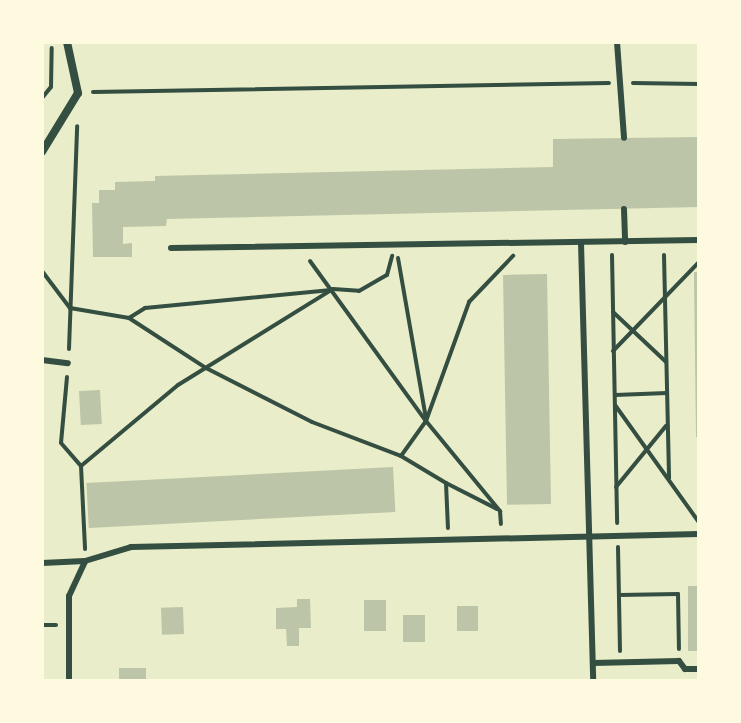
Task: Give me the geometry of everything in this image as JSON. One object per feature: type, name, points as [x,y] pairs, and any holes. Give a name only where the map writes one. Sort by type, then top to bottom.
[{"type":"street","points":[[42,152],[78,93],[67,42]]},
{"type":"lane","points":[[617,42],[624,138]]},
{"type":"lane","points":[[624,209],[625,242]]},
{"type":"lane","points":[[171,248],[699,240]]},
{"type":"lane","points":[[581,243],[593,681]]},
{"type":"lane","points":[[42,360],[68,363]]},
{"type":"lane","points":[[42,563],[85,561],[131,547],[699,534]]},
{"type":"lane","points":[[69,681],[69,596],[85,561]]},
{"type":"lane","points":[[593,663],[679,661],[685,669],[685,681]]},
{"type":"lane","points":[[685,669],[699,669]]},
{"type":"path","points":[[42,98],[51,87],[52,42]]},
{"type":"path","points":[[85,561],[81,466],[61,443],[68,363],[78,93],[699,84]]},
{"type":"path","points":[[664,241],[669,478]]},
{"type":"path","points":[[611,242],[620,664]]},
{"type":"path","points":[[401,456],[426,421],[469,302],[500,266],[531,243]]},
{"type":"path","points":[[129,318],[145,308],[333,289],[359,291],[387,275],[396,245]]},
{"type":"path","points":[[396,245],[426,421]]},
{"type":"path","points":[[299,247],[333,289],[426,421],[500,511],[502,539]]},
{"type":"path","points":[[613,351],[699,262]]},
{"type":"path","points":[[42,271],[70,308],[129,318],[206,368],[312,422],[401,456],[500,511]]},
{"type":"path","points":[[81,466],[206,368],[333,289]]},
{"type":"path","points":[[613,312],[666,362]]},
{"type":"path","points":[[615,395],[667,393]]},
{"type":"path","points":[[615,405],[699,523]]},
{"type":"path","points":[[616,487],[668,425]]},
{"type":"path","points":[[446,483],[448,540]]},
{"type":"path","points":[[619,595],[678,594],[679,661]]},
{"type":"building","points":[[699,137],[699,207],[167,219],[166,226],[123,227],[123,244],[132,243],[132,257],[93,257],[92,203],[99,203],[99,190],[115,190],[115,182],[155,181],[155,176],[553,167],[553,139]]},
{"type":"building","points":[[694,272],[699,272],[699,437],[696,437]]},
{"type":"building","points":[[547,274],[551,504],[507,505],[503,275]]},
{"type":"building","points":[[100,390],[102,424],[81,425],[79,391]]},
{"type":"building","points":[[393,467],[395,512],[89,528],[86,483]]},
{"type":"building","points":[[688,586],[699,586],[699,651],[688,651]]},
{"type":"building","points":[[297,599],[310,599],[311,628],[299,628],[299,646],[287,646],[286,629],[276,629],[276,608],[297,607]]},
{"type":"building","points":[[364,600],[386,600],[386,631],[364,631]]},
{"type":"building","points":[[457,606],[478,606],[478,631],[457,631]]},
{"type":"building","points":[[183,607],[184,634],[162,635],[161,608]]},
{"type":"building","points":[[403,615],[425,615],[425,642],[403,642]]},
{"type":"building","points":[[119,668],[146,668],[146,681],[119,681]]}]
